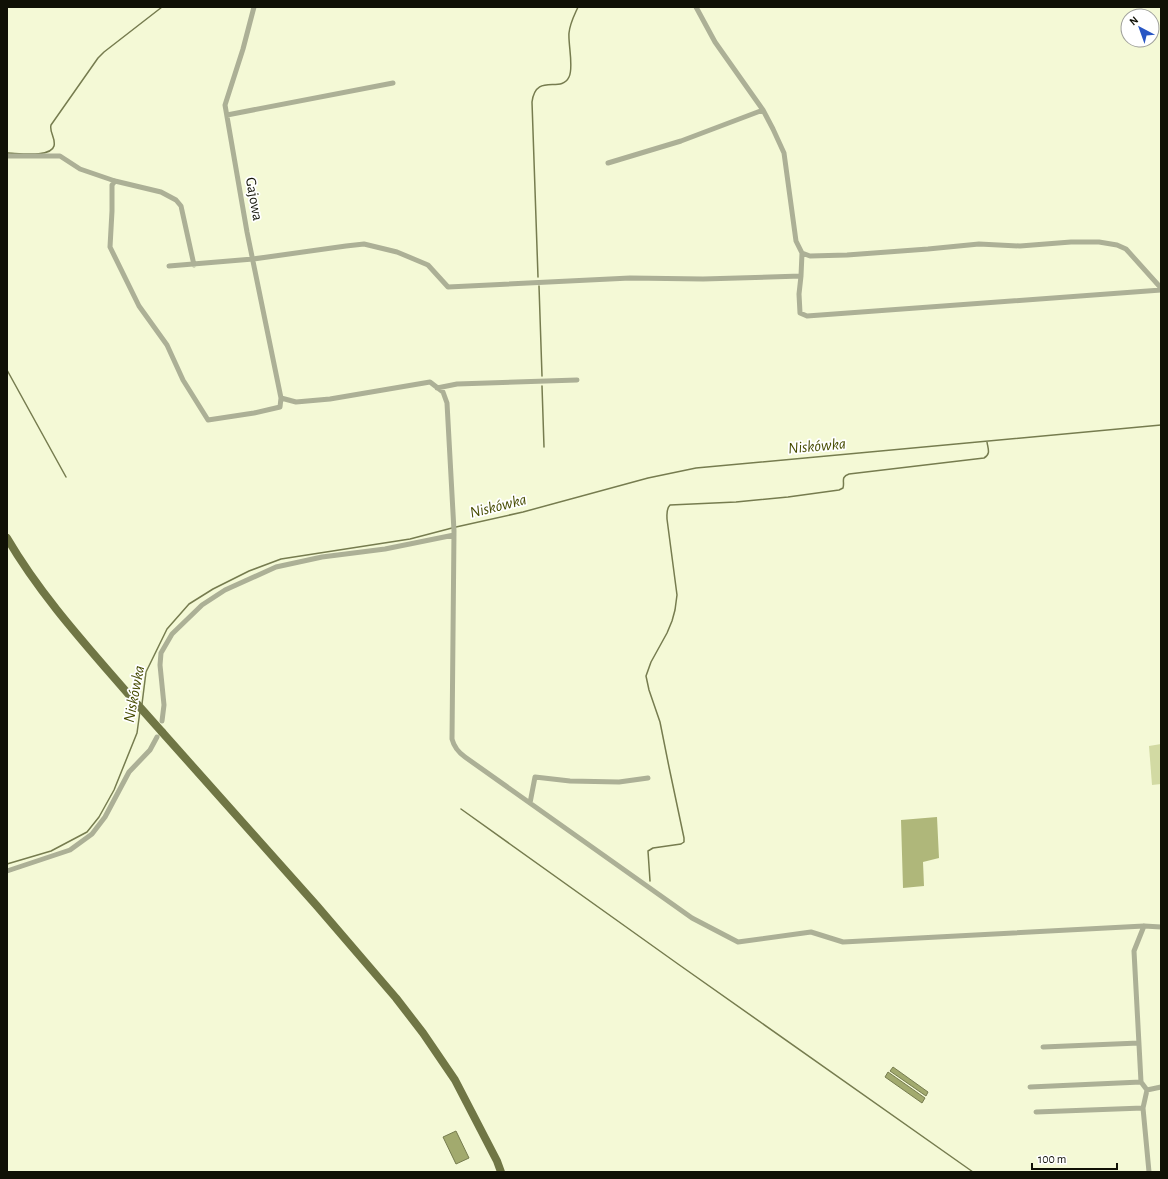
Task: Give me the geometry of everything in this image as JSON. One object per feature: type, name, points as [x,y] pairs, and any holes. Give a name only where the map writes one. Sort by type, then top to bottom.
[{"type":"main road","points":[[7,538],[20,560],[67,623],[130,696],[159,735],[316,906],[396,998],[423,1033],[455,1080],[494,1155],[501,1172]]},
{"type":"street","name":"Gajowa","points":[[254,7],[225,105],[253,259],[281,398]]},
{"type":"street","points":[[696,7],[714,42],[763,110],[784,153],[796,241],[802,253],[802,276],[799,294],[800,313],[806,316],[1161,289]]},
{"type":"street","points":[[227,115],[393,83]]},
{"type":"street","points":[[608,163],[681,141],[763,110]]},
{"type":"street","points":[[7,156],[60,156],[80,169],[114,181],[161,192],[176,200],[181,206],[194,265]]},
{"type":"street","points":[[114,181],[112,185],[110,247],[139,306],[167,345],[183,380],[208,420],[254,413],[280,407],[281,398],[296,402],[330,400],[430,382],[442,392],[447,403],[454,520],[452,739],[454,747],[465,757],[692,918],[738,942],[811,932],[843,942],[1144,926],[1161,927]]},
{"type":"street","points":[[802,253],[810,256],[840,255],[980,244],[1020,246],[1071,242],[1100,242],[1116,245],[1126,249],[1161,289]]},
{"type":"street","points":[[169,266],[253,259],[364,244],[398,252],[428,265],[448,287],[622,278],[703,279],[802,276]]},
{"type":"street","points":[[437,388],[457,384],[577,380]]},
{"type":"street","points":[[162,721],[164,705],[160,665],[161,653],[172,634],[202,605],[226,590],[276,567],[322,557],[385,549],[454,533]]},
{"type":"street","points":[[7,871],[70,850],[92,834],[105,816],[129,772],[150,750],[159,735]]},
{"type":"street","points":[[530,803],[535,777],[570,781],[619,782],[648,778]]},
{"type":"street","points":[[1144,926],[1134,951],[1141,1082],[1147,1090],[1144,1108],[1149,1172]]},
{"type":"street","points":[[1043,1047],[1139,1043]]},
{"type":"street","points":[[1030,1087],[1141,1082]]},
{"type":"street","points":[[1147,1090],[1161,1087]]},
{"type":"street","points":[[1036,1112],[1144,1108]]},
{"type":"shaded area","points":[[1161,744],[1161,784],[1152,785],[1149,746]]},
{"type":"shaded area","points":[[937,817],[939,858],[923,862],[924,886],[903,888],[901,820]]},
{"type":"shaded area","points":[[893,1067],[928,1092],[926,1096],[890,1071]]},
{"type":"shaded area","points":[[888,1072],[925,1098],[922,1103],[885,1077]]},
{"type":"shaded area","points":[[456,1131],[469,1158],[456,1164],[443,1137]]},
{"type":"waterway","points":[[7,153],[25,154],[47,152],[52,150],[54,143],[51,125],[98,58],[162,7]]},
{"type":"waterway","points":[[538,277],[532,102],[534,93],[538,88],[543,85],[560,84],[565,82],[569,77],[571,68],[569,33],[571,23],[578,7]]},
{"type":"waterway","points":[[539,286],[542,376]]},
{"type":"waterway","points":[[7,370],[66,477]]},
{"type":"waterway","points":[[542,386],[544,447]]},
{"type":"waterway","name":"Niskówka","points":[[456,527],[523,512],[648,478],[696,468],[1161,425]]},
{"type":"waterway","points":[[650,881],[648,851],[653,848],[681,844],[684,842],[660,722],[649,690],[646,676],[651,662],[667,633],[675,610],[677,595],[667,519],[667,512],[670,505],[736,502],[839,490],[843,488],[843,480],[846,475],[849,474],[984,458],[988,455],[987,442]]},
{"type":"waterway","name":"Niskówka","points":[[142,704],[146,672],[167,629],[189,604],[213,589],[249,571],[281,559],[410,539],[452,528]]},
{"type":"waterway","name":"Niskówka","points":[[7,864],[51,851],[87,832],[99,817],[114,790],[137,733],[140,711]]},
{"type":"waterway","points":[[461,809],[973,1172]]}]
